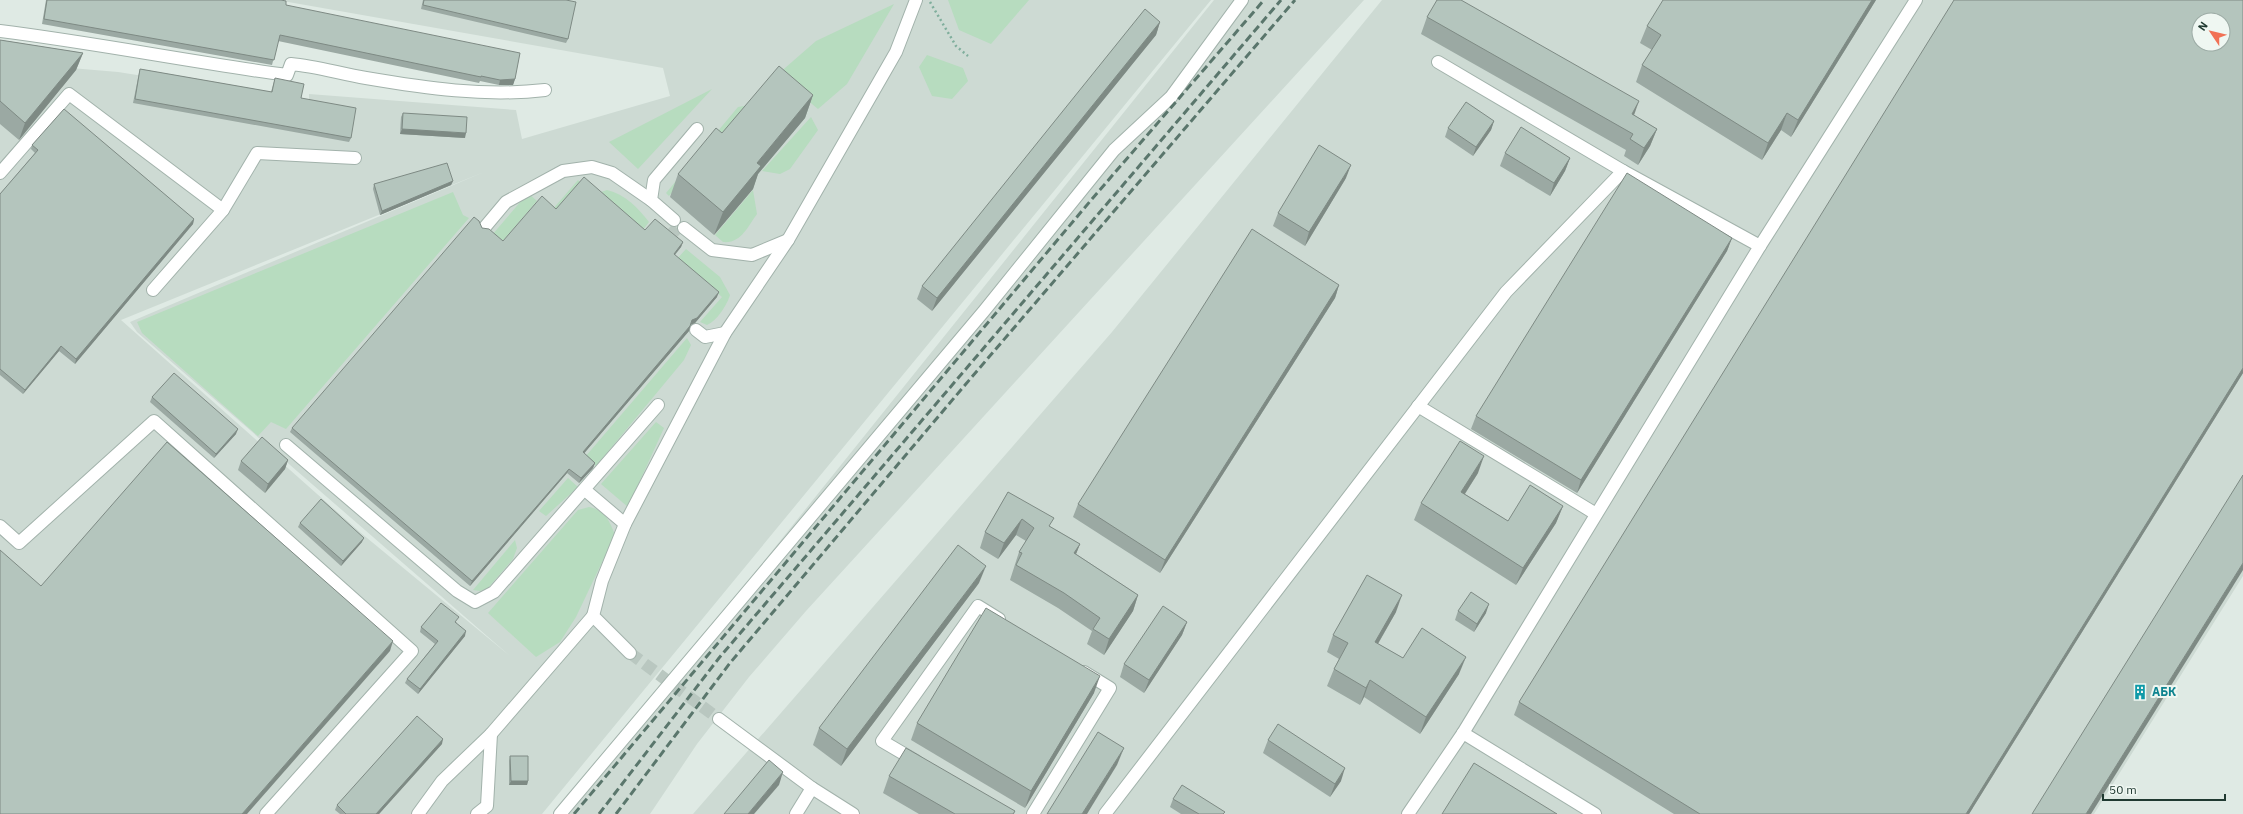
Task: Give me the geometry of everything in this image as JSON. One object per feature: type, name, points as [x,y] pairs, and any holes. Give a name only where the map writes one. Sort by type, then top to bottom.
[{"type":"lane","points":[[418,814],[442,781],[491,734],[593,616],[602,581],[625,524],[725,333],[788,240],[896,52],[916,0]]},
{"type":"lane","points":[[560,814],[984,311],[1114,150],[1171,97],[1242,0]]},
{"type":"lane","points":[[1408,814],[1463,733],[1760,246],[1916,0]]},
{"type":"lane","points":[[0,31],[55,38],[140,53],[287,75],[291,64],[365,78],[476,93],[516,94],[545,90]]},
{"type":"lane","points":[[1438,62],[1623,171],[1760,246]]},
{"type":"lane","points":[[0,173],[69,94],[223,210]]},
{"type":"lane","points":[[651,200],[654,180],[697,129]]},
{"type":"lane","points":[[153,290],[223,210],[257,153],[355,158]]},
{"type":"lane","points":[[485,228],[506,202],[563,171],[592,167],[612,173],[651,200],[712,250],[752,255],[788,240]]},
{"type":"lane","points":[[1105,814],[1506,292],[1623,171]]},
{"type":"lane","points":[[696,330],[705,337],[725,333]]},
{"type":"lane","points":[[286,445],[457,591],[475,602],[494,592],[658,405]]},
{"type":"lane","points":[[1418,406],[1596,514]]},
{"type":"lane","points":[[0,526],[19,543],[154,421],[412,651],[266,814]]},
{"type":"lane","points":[[585,490],[625,524]]},
{"type":"lane","points":[[930,770],[882,741],[978,606],[1011,626]]},
{"type":"lane","points":[[593,616],[630,653]]},
{"type":"lane","points":[[1033,814],[1110,688],[1071,663]]},
{"type":"lane","points":[[719,720],[812,788],[853,814]]},
{"type":"lane","points":[[1463,733],[1595,814]]},
{"type":"lane","points":[[477,814],[487,806],[491,734]]},
{"type":"lane","points":[[796,814],[812,788]]},
{"type":"path","points":[[929,0],[956,46],[968,56]]},
{"type":"shaded area","points":[[277,0],[1211,0],[542,814],[0,814],[0,62],[118,72],[309,102],[309,94],[516,110],[522,139],[670,96],[663,68]],"holes":[[[484,172],[130,322],[137,332],[510,656],[361,533],[121,320]]]},
{"type":"shaded area","points":[[1214,0],[1364,0],[806,611],[749,677],[697,744],[650,814],[561,814]]},
{"type":"shaded area","points":[[1382,0],[2243,0],[2243,576],[2094,814],[693,814],[1112,332]]},
{"type":"green space","points":[[948,0],[1029,0],[991,44],[959,30]]},
{"type":"green space","points":[[894,4],[847,84],[818,109],[777,75],[816,41]]},
{"type":"green space","points":[[927,55],[963,68],[968,81],[952,99],[932,96],[919,67]]},
{"type":"green space","points":[[712,89],[638,169],[609,142]]},
{"type":"green space","points":[[750,105],[707,150],[669,196],[666,193],[738,107]]},
{"type":"green space","points":[[811,117],[818,130],[790,169],[780,174],[762,171]]},
{"type":"green space","points":[[578,180],[580,182],[554,212],[552,210]]},
{"type":"green space","points":[[607,190],[620,195],[631,202],[649,222],[643,230],[598,193]]},
{"type":"green space","points":[[753,190],[757,214],[747,229],[739,237],[729,242],[723,242],[715,235]]},
{"type":"green space","points":[[453,192],[463,215],[469,218],[286,429],[271,422],[258,436],[142,333],[137,322]]},
{"type":"green space","points":[[528,193],[537,201],[501,243],[492,235]]},
{"type":"green space","points":[[686,249],[720,277],[730,295],[721,312],[711,323],[707,325],[700,322],[722,297],[677,259]]},
{"type":"green space","points":[[687,338],[691,345],[684,360],[596,466],[585,457]]},
{"type":"green space","points":[[656,422],[664,428],[628,507],[601,484]]},
{"type":"green space","points":[[568,478],[578,487],[546,516],[539,511]]},
{"type":"green space","points":[[589,507],[594,508],[606,516],[615,535],[576,617],[560,642],[536,657],[488,613],[578,510]]},
{"type":"green space","points":[[515,540],[517,548],[513,559],[488,588],[480,591],[473,590]]},
{"type":"building","points":[[47,0],[281,0],[286,1],[286,5],[520,53],[515,79],[500,80],[280,35],[274,60],[44,19]]},
{"type":"building","points":[[424,0],[566,0],[576,2],[568,39],[423,5]]},
{"type":"building","points":[[1437,0],[1461,0],[1639,101],[1632,114],[1657,129],[1644,148],[1630,139],[1633,134],[1427,17]]},
{"type":"building","points":[[1663,0],[1872,0],[1798,120],[1787,113],[1768,143],[1642,65],[1661,35],[1647,26]]},
{"type":"building","points":[[1954,0],[2243,0],[2243,368],[1966,814],[1700,814],[1519,702]]},
{"type":"building","points":[[1145,9],[1160,22],[937,298],[922,286]]},
{"type":"building","points":[[0,40],[83,53],[25,123],[0,101]]},
{"type":"building","points":[[779,66],[813,95],[757,163],[761,166],[723,212],[678,174],[716,128],[722,133]]},
{"type":"building","points":[[140,69],[272,92],[275,78],[304,84],[301,98],[356,108],[351,138],[135,99]]},
{"type":"building","points":[[1466,102],[1494,121],[1476,147],[1448,128]]},
{"type":"building","points":[[64,109],[194,219],[76,359],[61,346],[25,390],[0,369],[0,194],[38,150],[32,145]]},
{"type":"building","points":[[403,113],[467,117],[466,133],[402,129]]},
{"type":"building","points":[[1521,127],[1570,158],[1554,183],[1505,153]]},
{"type":"building","points":[[1319,145],[1351,165],[1309,232],[1278,213]]},
{"type":"building","points":[[447,163],[453,181],[382,211],[374,184]]},
{"type":"building","points":[[1627,173],[1732,238],[1581,480],[1476,416]]},
{"type":"building","points":[[584,177],[645,230],[655,219],[683,242],[674,254],[719,292],[697,318],[692,320],[690,326],[583,452],[595,463],[581,478],[569,469],[472,581],[292,428],[474,217],[479,221],[482,228],[489,229],[503,241],[542,196],[556,209]]},
{"type":"building","points":[[1252,229],[1339,285],[1165,560],[1078,504]]},
{"type":"building","points":[[174,373],[238,429],[216,454],[152,397]]},
{"type":"building","points":[[262,437],[288,460],[268,484],[241,461]]},
{"type":"building","points":[[1460,441],[1484,456],[1461,492],[1508,521],[1530,485],[1563,506],[1523,568],[1421,503]]},
{"type":"building","points":[[167,442],[393,641],[242,814],[0,814],[0,550],[41,586]]},
{"type":"building","name":"АБК","points":[[2243,475],[2243,563],[2086,814],[2032,814]]},
{"type":"building","points":[[1008,492],[1054,518],[1049,526],[1080,544],[1074,553],[1138,595],[1109,639],[1093,629],[1100,618],[1064,593],[1016,565],[1022,553],[1019,552],[1034,528],[1022,519],[1004,543],[985,532]]},
{"type":"building","points":[[321,499],[364,538],[343,561],[300,523]]},
{"type":"building","points":[[958,545],[986,566],[847,749],[819,728]]},
{"type":"building","points":[[1367,575],[1402,595],[1375,642],[1403,658],[1422,628],[1466,657],[1426,717],[1370,680],[1366,688],[1334,669],[1348,643],[1333,635]]},
{"type":"building","points":[[1471,592],[1489,604],[1477,624],[1458,611]]},
{"type":"building","points":[[441,603],[459,617],[455,622],[466,631],[420,689],[407,679],[438,641],[421,627]]},
{"type":"building","points":[[1163,606],[1187,622],[1149,680],[1124,664]]},
{"type":"building","points":[[986,608],[1100,676],[1031,791],[917,723]]},
{"type":"building","points":[[417,716],[443,739],[376,814],[346,814],[337,805]]},
{"type":"building","points":[[1278,724],[1345,768],[1335,784],[1268,740]]},
{"type":"building","points":[[1098,732],[1124,748],[1082,814],[1047,814]]},
{"type":"building","points":[[906,748],[1015,811],[1013,814],[955,814],[889,776]]},
{"type":"building","points":[[510,756],[528,756],[528,781],[511,781]]},
{"type":"building","points":[[769,760],[783,772],[748,814],[724,814]]},
{"type":"building","points":[[1474,763],[1557,814],[1442,814]]},
{"type":"building","points":[[1182,785],[1225,812],[1223,814],[1199,814],[1173,799]]},
{"type":"tunnel","points":[[669,237],[680,225]]},
{"type":"tunnel","points":[[630,653],[719,719]]},
{"type":"railway","points":[[574,814],[1092,199],[1264,0]]},
{"type":"railway","points":[[599,814],[719,658],[1281,0]]},
{"type":"railway","points":[[616,814],[730,663],[965,385],[1295,0]]},
{"type":"place","name":"АБК","points":[[2140,692]]}]
